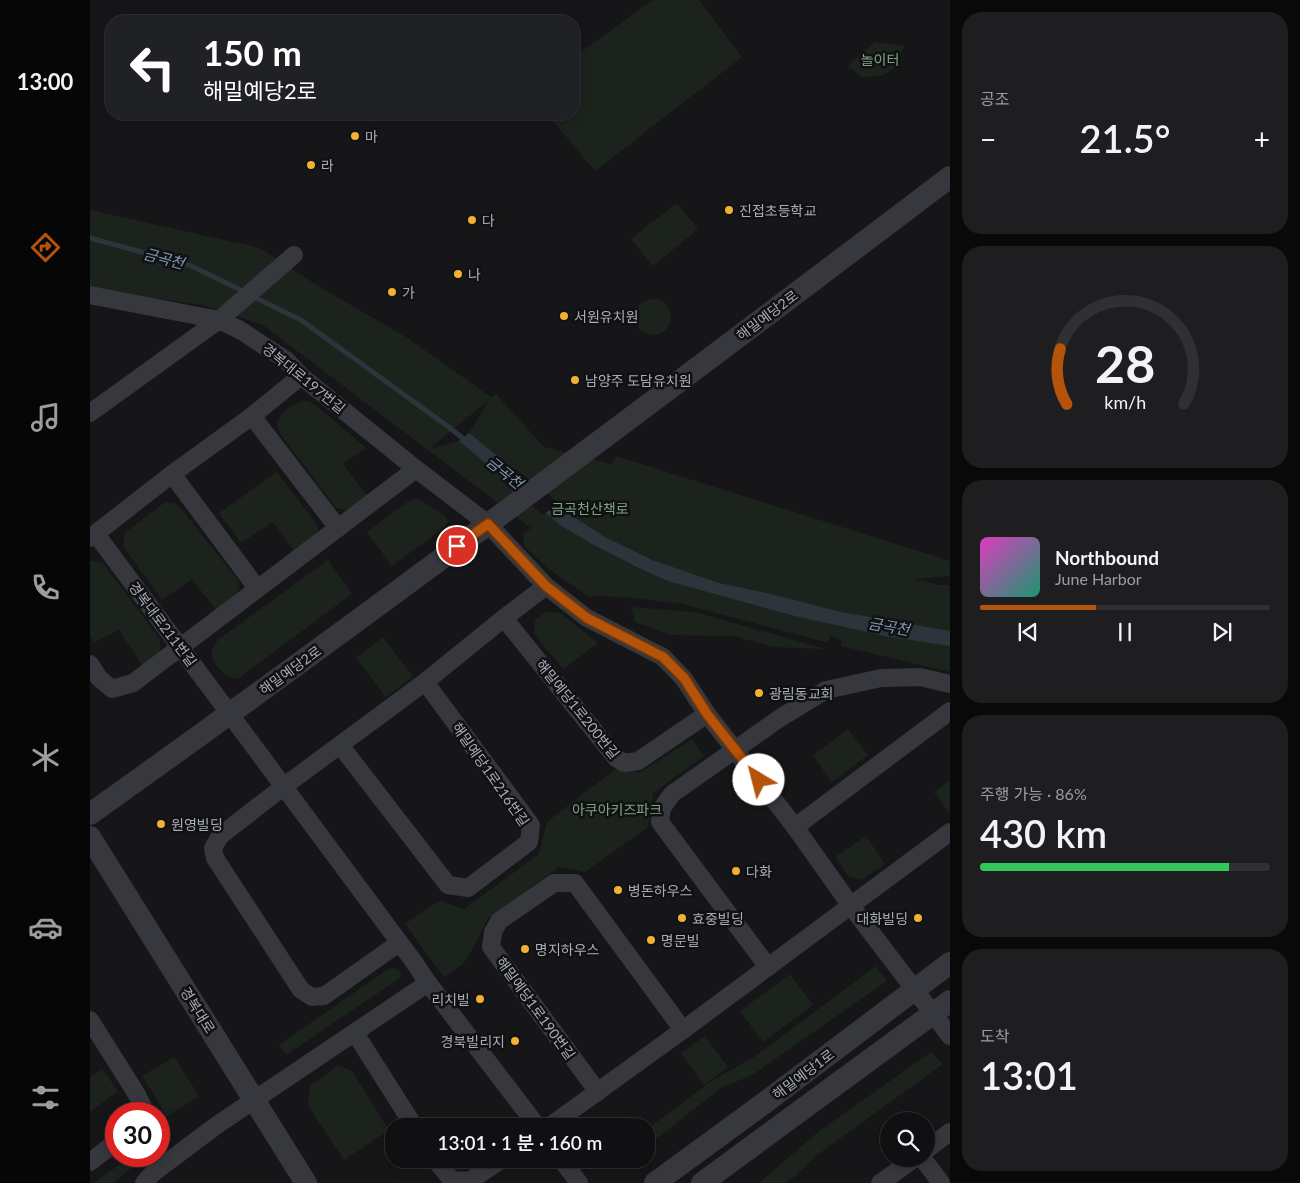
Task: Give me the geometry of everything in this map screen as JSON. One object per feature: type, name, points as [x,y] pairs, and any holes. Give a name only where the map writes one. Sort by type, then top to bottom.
[{"type":"street","name":"해밀예당2로","points":[[90,814],[230,714],[584,453],[950,177]]},
{"type":"street","points":[[90,413],[219,320],[294,255]]},
{"type":"street","name":"경복대로197번길","points":[[92,297],[219,320],[240,330],[286,360],[300,376],[488,524]]},
{"type":"street","name":"경복대로211번길","points":[[230,714],[93,536],[172,474],[252,416],[300,376]]},
{"type":"street","points":[[252,416],[338,528]]},
{"type":"street","points":[[90,664],[99,678],[112,689],[133,683],[416,469]]},
{"type":"street","points":[[172,474],[257,588]]},
{"type":"street","points":[[488,524],[546,586],[587,618],[663,657],[684,678],[707,714],[795,827],[914,990],[941,1007],[950,1036]]},
{"type":"street","points":[[399,943],[324,996],[312,997],[300,990],[215,858],[213,848],[220,836],[425,682],[546,586]]},
{"type":"street","name":"해밀예당1로200번길","points":[[504,618],[616,758],[624,764],[638,761],[707,714]]},
{"type":"street","points":[[768,967],[660,822],[662,808],[672,794],[780,718],[826,690],[881,678],[920,677],[950,684]]},
{"type":"street","name":"해밀예당1로216번길","points":[[340,746],[448,885],[468,888],[528,842],[530,825],[425,682]]},
{"type":"street","points":[[795,827],[950,711]]},
{"type":"street","points":[[230,714],[428,983],[531,1118]]},
{"type":"street","points":[[561,1118],[684,1030],[950,832]]},
{"type":"street","name":"경복대로","points":[[90,837],[306,1183]]},
{"type":"street","name":"해밀예당1로190번길","points":[[598,1092],[491,947],[493,932],[498,921],[554,883],[575,883],[684,1030]]},
{"type":"street","name":"해밀예당1로","points":[[655,1183],[950,964]]},
{"type":"street","points":[[144,1183],[153,1173],[217,1125],[428,983]]},
{"type":"street","name":"해밀예당1로","points":[[702,1183],[941,1007]]},
{"type":"street","points":[[90,1020],[141,1102]]},
{"type":"street","points":[[355,1033],[409,1118]]},
{"type":"street","points":[[935,1143],[950,1132]]},
{"type":"street","points":[[90,1162],[105,1150]]},
{"type":"street","points":[[880,1183],[903,1167]]},
{"type":"street","points":[[929,1167],[942,1183]]},
{"type":"street","points":[[442,1168],[452,1180],[469,1181],[489,1168]]},
{"type":"street","points":[[568,1168],[579,1183]]},
{"type":"green space","points":[[653,0],[699,0],[742,57],[595,171],[552,120],[580,120],[580,53]]},
{"type":"green space","name":"놀이터","points":[[875,42],[904,46],[896,67],[882,76],[862,77],[848,66]]},
{"type":"green space","points":[[677,203],[698,229],[653,266],[631,239]]},
{"type":"green space","name":"금곡천산책로","points":[[90,210],[260,248],[318,286],[406,337],[491,397],[496,394],[544,447],[611,464],[616,456],[950,561],[950,576],[915,579],[939,585],[950,585],[950,672],[841,646],[842,641],[831,635],[828,643],[683,604],[624,597],[588,596],[549,569],[524,546],[523,534],[531,528],[263,325],[203,305],[100,291],[90,287]],"holes":[[[490,399],[469,433],[459,441],[429,449]]]},
{"type":"green space","points":[[653,299],[660,300],[666,304],[670,310],[670,324],[666,330],[660,334],[653,335],[646,334],[640,330],[636,324],[635,317],[636,310],[640,304],[646,300]]},
{"type":"green space","points":[[304,401],[317,406],[366,448],[343,464],[368,497],[347,510],[336,508],[278,429],[279,419],[282,414],[295,404]]},
{"type":"green space","points":[[277,472],[315,522],[318,529],[316,537],[296,553],[273,522],[241,543],[219,513]]},
{"type":"green space","points":[[417,498],[445,516],[448,522],[442,529],[392,566],[367,532],[409,501]]},
{"type":"green space","points":[[165,502],[174,503],[179,506],[237,579],[239,585],[236,594],[216,610],[192,579],[162,600],[123,546],[125,533]]},
{"type":"green space","points":[[328,560],[352,594],[239,678],[227,676],[217,666],[212,656],[213,647],[219,639]]},
{"type":"green space","points":[[90,561],[102,562],[160,639],[160,653],[142,665],[119,630],[94,642],[90,636]]},
{"type":"green space","points":[[631,607],[695,612],[825,649],[773,647],[734,636],[670,635],[635,622]]},
{"type":"green space","points":[[546,612],[560,613],[598,643],[563,669],[534,634],[535,620]]},
{"type":"green space","points":[[383,637],[413,677],[386,697],[356,658]]},
{"type":"green space","points":[[848,729],[868,755],[832,782],[813,756]]},
{"type":"green space","name":"아쿠아키즈파크","points":[[692,739],[704,756],[653,793],[648,827],[585,872],[559,867],[488,918],[464,963],[444,977],[405,924],[430,906],[441,901],[464,909],[539,854],[547,822],[618,767],[639,773]]},
{"type":"green space","points":[[950,780],[950,814],[934,792]]},
{"type":"green space","points":[[866,836],[885,864],[861,880],[849,877],[835,857]]},
{"type":"green space","points":[[876,966],[887,981],[752,1075],[721,1088],[655,1140],[655,1123],[713,1080],[754,1057]]},
{"type":"green space","points":[[394,968],[399,970],[400,978],[286,1055],[279,1045],[388,969]]},
{"type":"green space","points":[[790,974],[813,1005],[763,1042],[740,1011]]},
{"type":"green space","points":[[705,1036],[728,1067],[704,1085],[681,1053]]},
{"type":"green space","points":[[931,1052],[943,1064],[817,1155],[786,1183],[759,1183],[818,1132]]},
{"type":"green space","points":[[174,1057],[199,1096],[170,1114],[170,1102],[158,1102],[142,1076]]},
{"type":"green space","points":[[338,1065],[352,1071],[385,1124],[385,1133],[344,1160],[308,1104],[310,1086]]},
{"type":"green space","points":[[102,1069],[118,1091],[90,1112],[90,1077]]},
{"type":"green space","points":[[116,1167],[132,1167],[114,1183],[94,1183]]},
{"type":"water","name":"금곡천","points":[[469,433],[572,516],[605,537],[652,560],[719,583],[841,612],[950,631],[950,646],[885,636],[795,616],[668,581],[592,544],[560,525],[459,441]]},
{"type":"pier","points":[[516,469],[559,503],[543,515],[501,479]]},
{"type":"waterway","name":"금곡천","points":[[90,238],[189,265],[245,292]]},
{"type":"waterway","name":"금곡천","points":[[252,296],[301,320],[466,441]]},
{"type":"place","name":"마","points":[[355,136]]},
{"type":"place","name":"라","points":[[311,165]]},
{"type":"place","name":"진접초등학교","points":[[729,210]]},
{"type":"place","name":"다","points":[[472,220]]},
{"type":"place","name":"나","points":[[458,274]]},
{"type":"place","name":"가","points":[[392,292]]},
{"type":"place","name":"서원유치원","points":[[564,316]]},
{"type":"place","name":"남양주 도담유치원","points":[[575,380]]},
{"type":"place","name":"광림동교회","points":[[759,693]]},
{"type":"place","name":"원영빌딩","points":[[161,824]]},
{"type":"place","name":"다화","points":[[736,871]]},
{"type":"place","name":"병돈하우스","points":[[618,890]]},
{"type":"place","name":"효중빌딩","points":[[682,918]]},
{"type":"place","name":"대화빌딩","points":[[918,918]]},
{"type":"place","name":"명문빌","points":[[651,940]]},
{"type":"place","name":"명지하우스","points":[[525,949]]},
{"type":"place","name":"리치빌","points":[[480,999]]},
{"type":"place","name":"경북빌리지","points":[[515,1041]]},
{"type":"route","points":[[457,546],[488,524],[546,586],[587,618],[663,657],[684,678],[707,714],[759,780]]}]
